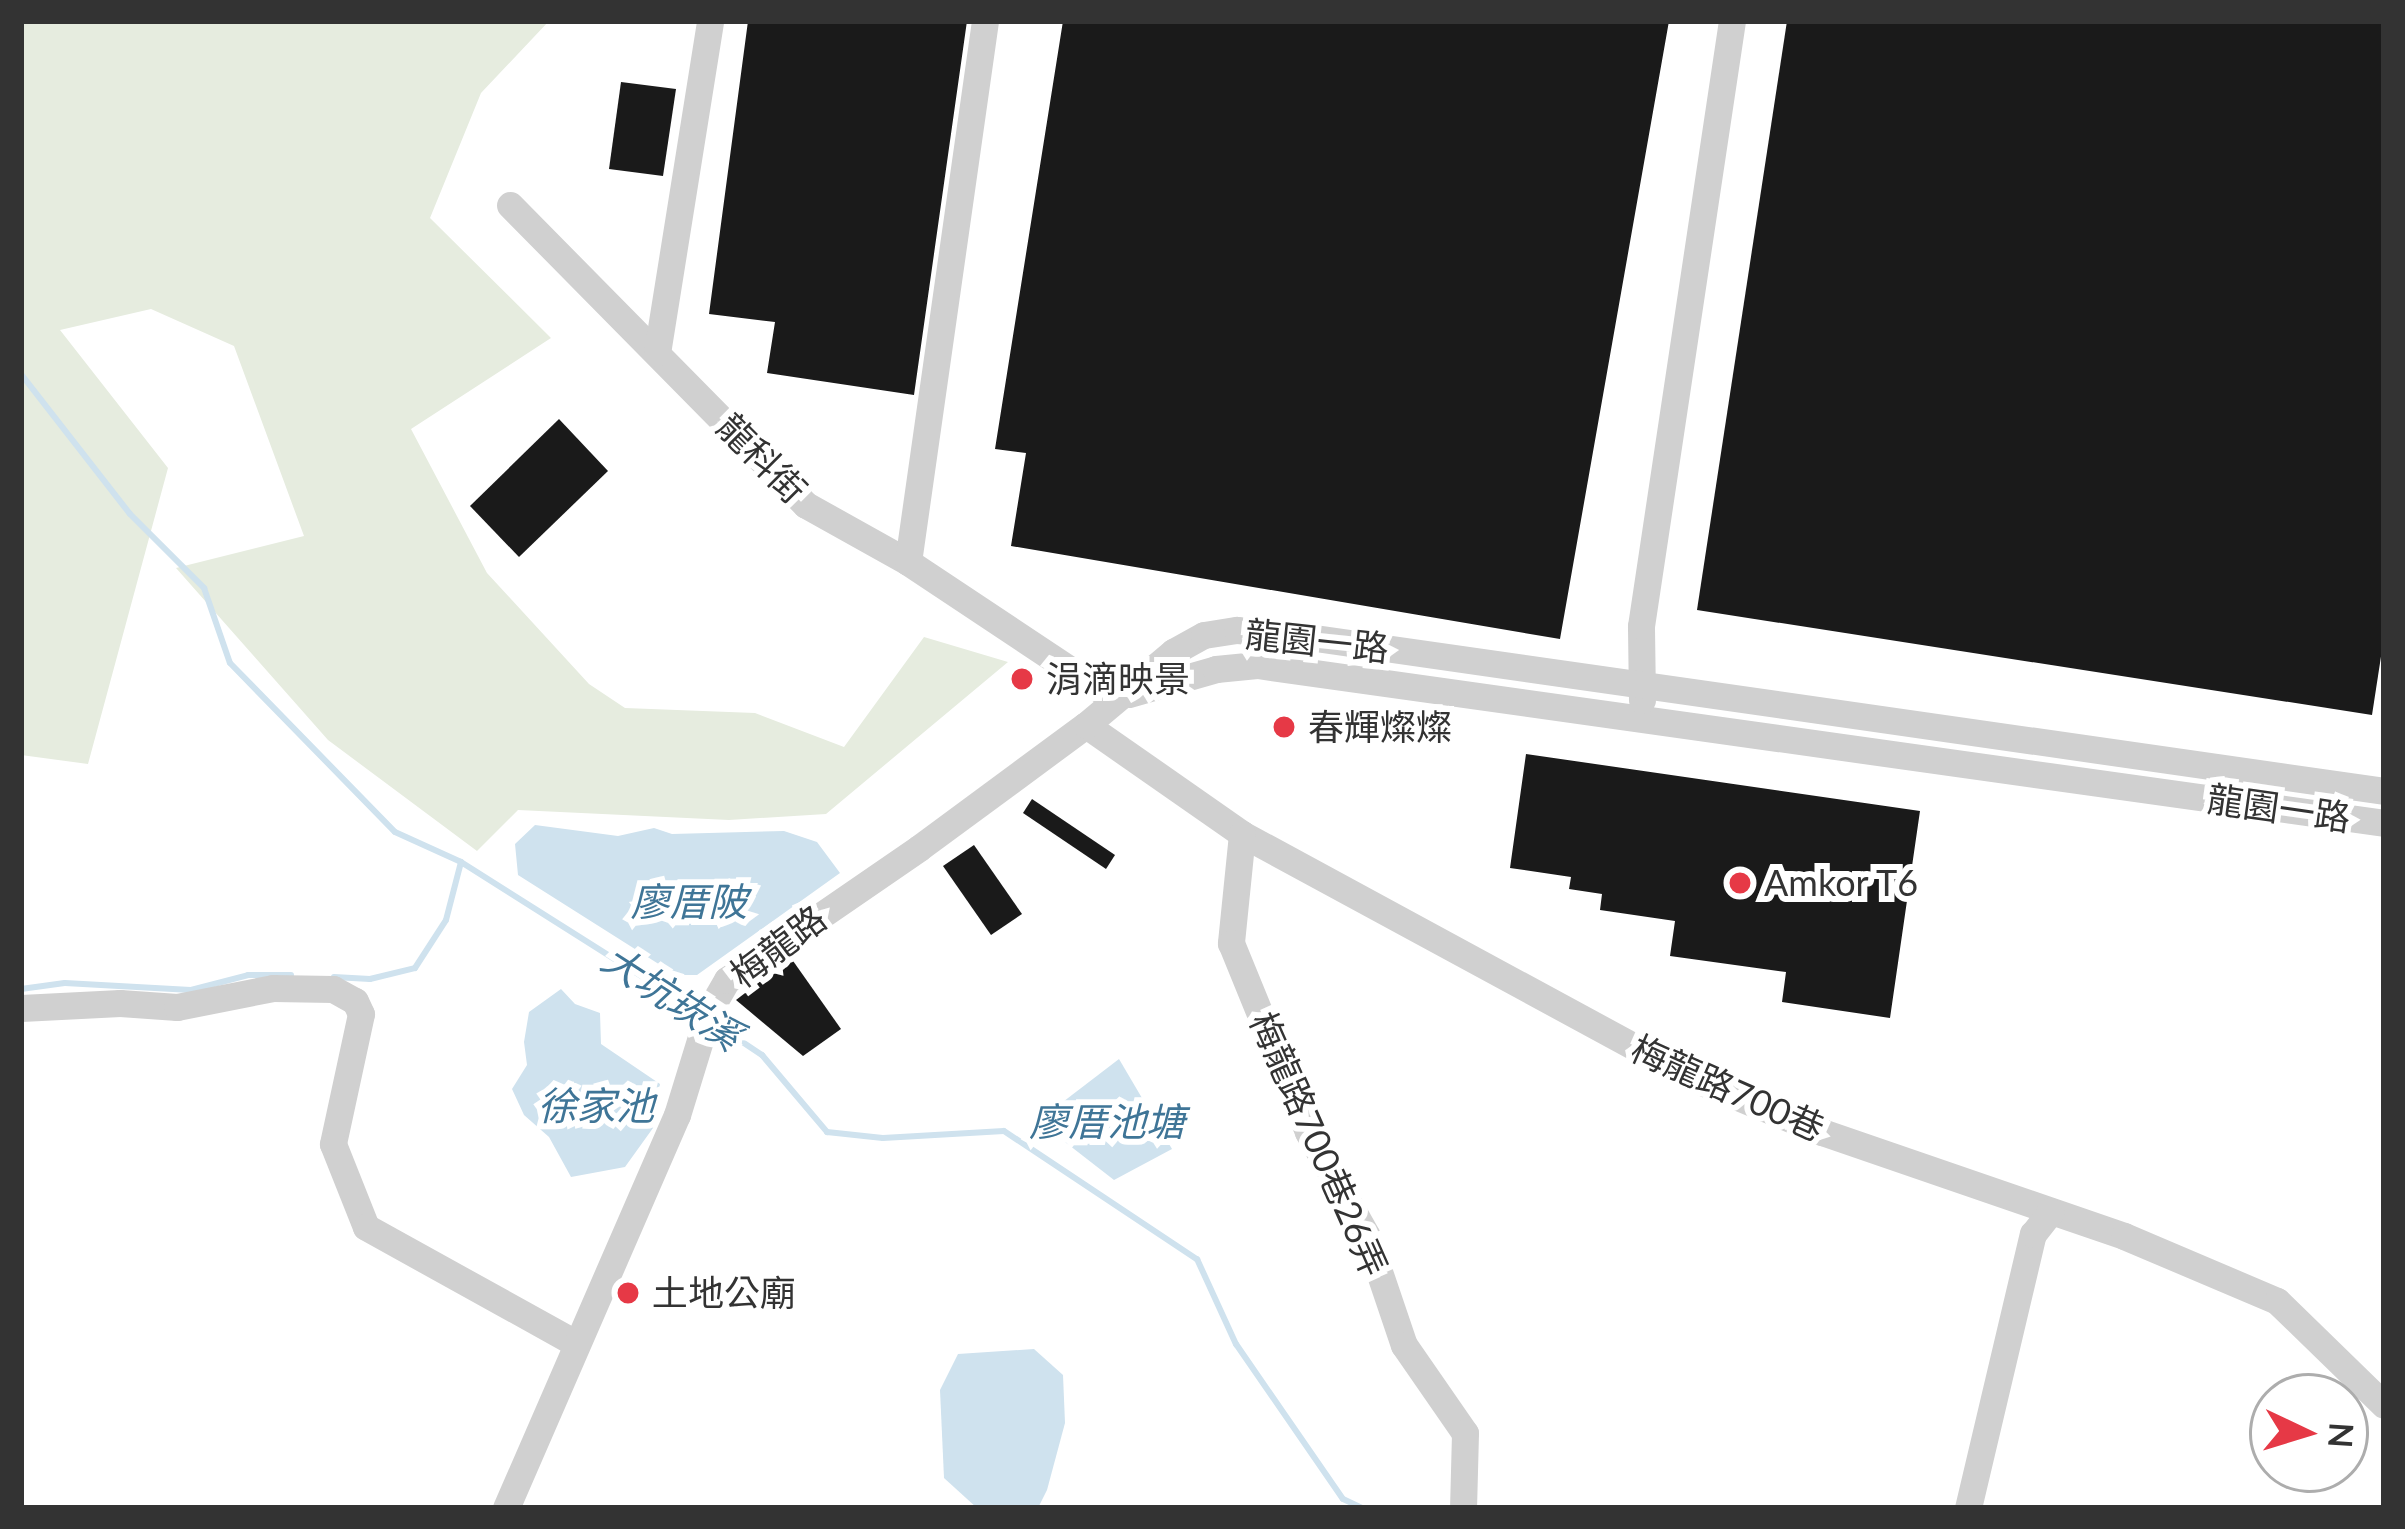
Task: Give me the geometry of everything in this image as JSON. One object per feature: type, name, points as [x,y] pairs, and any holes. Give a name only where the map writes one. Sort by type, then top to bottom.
[{"type":"street","points":[[657,353],[710,21]]},
{"type":"street","points":[[908,562],[985,21]]},
{"type":"street","points":[[1640,716],[1644,686],[1641,626],[1732,21]]},
{"type":"street","name":"龍科街","points":[[511,205],[806,505],[908,562],[1114,699]]},
{"type":"street","name":"龍園一路","points":[[1114,699],[1204,635],[1238,630],[2384,791]]},
{"type":"street","name":"龍園一路","points":[[1114,699],[1216,669],[1257,665],[2384,823]]},
{"type":"street","name":"梅龍路","points":[[506,1508],[677,1115],[706,1022],[727,980],[775,942],[919,848],[1086,725],[1114,699]]},
{"type":"street","name":"梅龍路700巷","points":[[1086,725],[1242,834],[1693,1078],[1822,1132],[2051,1210],[2277,1301],[2384,1405]]},
{"type":"street","name":"梅龍路700巷26弄","points":[[1242,834],[1231,943],[1308,1132],[1367,1236],[1404,1345],[1465,1433],[1463,1508]]},
{"type":"street","points":[[21,1008],[120,1003],[177,1006],[273,988],[333,989],[356,1001],[362,1014],[333,1144],[366,1227],[577,1344]]},
{"type":"street","points":[[1968,1508],[2033,1234],[2051,1210]]},
{"type":"shaded area","points":[[21,21],[549,21],[481,93],[430,218],[551,338],[411,429],[487,573],[589,684],[625,708],[755,713],[844,747],[924,637],[1008,662],[826,814],[729,820],[518,810],[477,851],[328,740],[176,568],[304,536],[234,346],[151,309],[60,330],[168,468],[88,764],[21,755]]},
{"type":"water","name":"廖厝陂","points":[[535,825],[618,836],[654,828],[672,834],[784,831],[817,842],[840,873],[697,975],[676,975],[518,875],[515,844]]},
{"type":"water","name":"徐家池","points":[[561,989],[575,1004],[600,1013],[601,1044],[660,1084],[653,1128],[625,1167],[571,1177],[549,1137],[524,1115],[512,1089],[527,1065],[524,1042],[529,1012]]},
{"type":"water","name":"廖厝池塘","points":[[1119,1059],[1172,1149],[1114,1180],[1038,1121]]},
{"type":"water","points":[[1034,1349],[1063,1375],[1065,1423],[1047,1490],[1038,1508],[977,1508],[944,1478],[940,1390],[958,1354]]},
{"type":"building","points":[[748,21],[967,21],[914,395],[767,373],[775,322],[709,314]]},
{"type":"building","points":[[1063,21],[1669,21],[1560,639],[1011,546],[1026,453],[995,449]]},
{"type":"building","points":[[1787,21],[2384,21],[2384,637],[2372,715],[1697,610]]},
{"type":"building","points":[[621,82],[676,89],[663,176],[609,169]]},
{"type":"building","points":[[559,419],[608,471],[519,557],[470,506]]},
{"type":"building","name":"Amkor T6","points":[[1526,754],[1920,811],[1890,1018],[1782,1002],[1786,972],[1670,956],[1675,921],[1600,910],[1602,894],[1569,889],[1571,877],[1510,868]]},
{"type":"building","points":[[1032,799],[1115,855],[1106,869],[1023,813]]},
{"type":"building","points":[[974,845],[1022,914],[991,935],[943,866]]},
{"type":"building","points":[[791,958],[841,1029],[803,1056],[736,1000]]},
{"type":"waterway","name":"大坑崁溪","points":[[21,374],[130,514],[204,588],[230,663],[395,832],[461,862],[698,1012]]},
{"type":"waterway","points":[[334,977],[370,979],[415,968],[446,920],[461,862]]},
{"type":"waterway","points":[[21,989],[65,983],[191,990],[248,975],[291,975]]},
{"type":"waterway","name":"大坑崁溪","points":[[714,1023],[762,1055],[827,1132],[883,1138],[1004,1131],[1197,1259],[1236,1344],[1343,1499],[1362,1508]]},
{"type":"place","name":"涓滴映景","points":[[1022,679]]},
{"type":"place","name":"春輝燦燦","points":[[1284,727]]},
{"type":"place","name":"Amkor T6","points":[[1740,883]]},
{"type":"place","name":"土地公廟","points":[[628,1293]]}]
